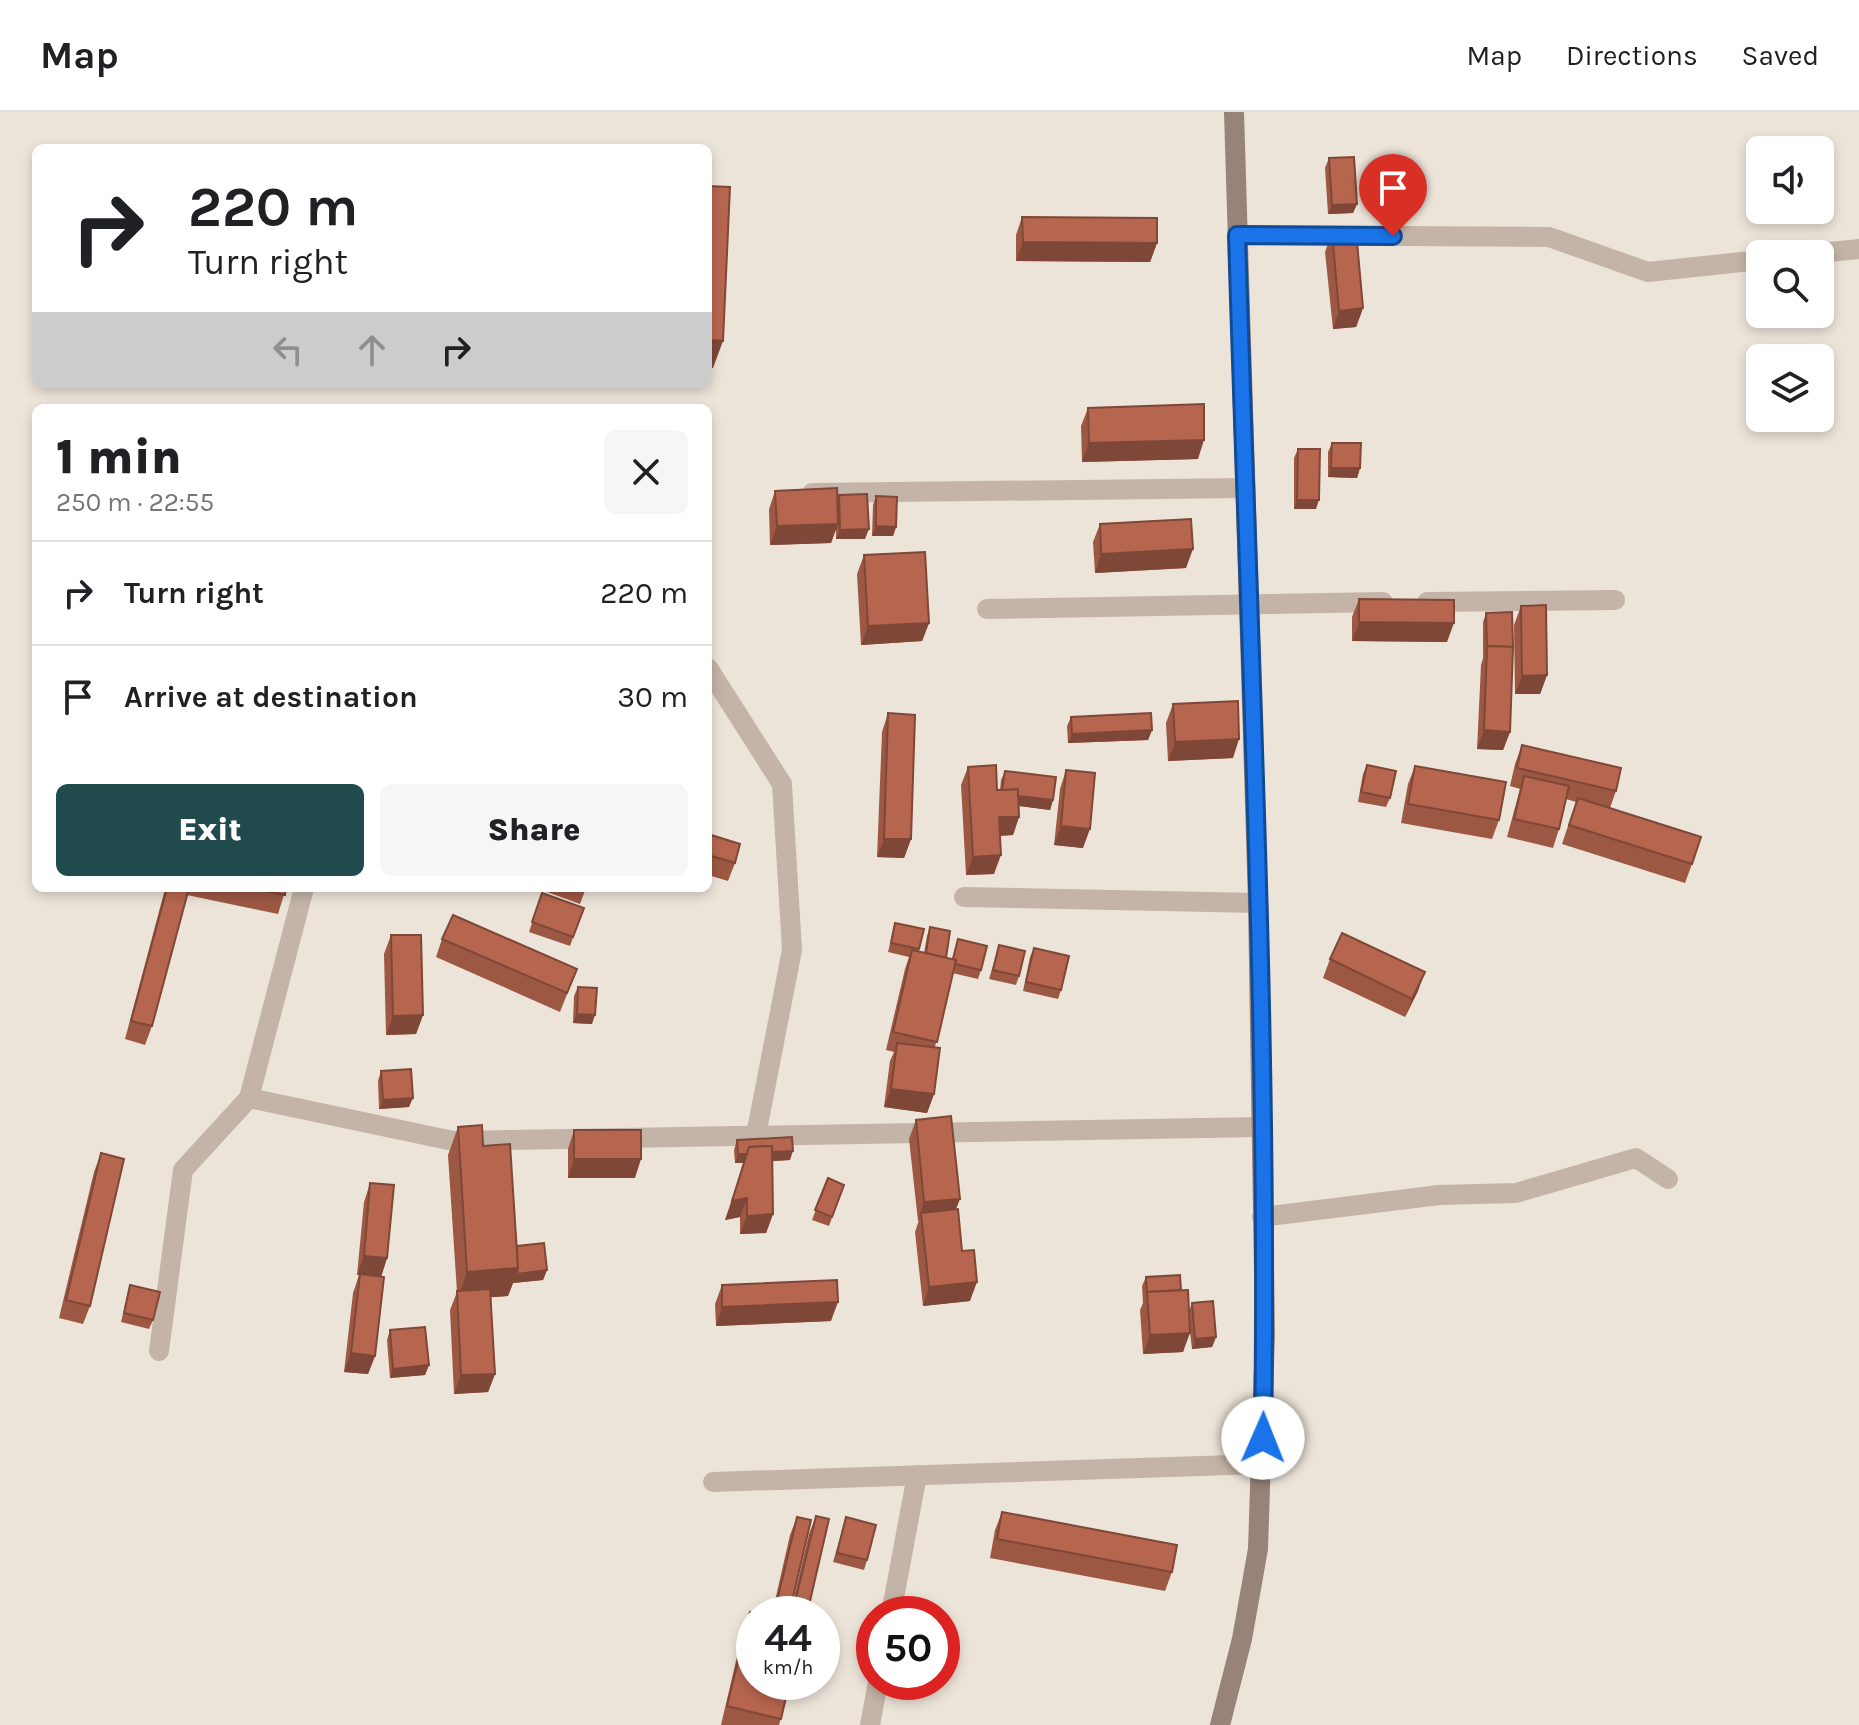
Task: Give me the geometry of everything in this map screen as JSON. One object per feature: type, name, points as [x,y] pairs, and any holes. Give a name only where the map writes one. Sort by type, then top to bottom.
[{"type":"main road","points":[[1220,1725],[1242,1639],[1258,1549],[1265,1334],[1258,903],[1234,112]]},
{"type":"street","points":[[1237,235],[1549,237],[1648,272],[1746,262]]},
{"type":"street","points":[[1834,252],[1859,249]]},
{"type":"street","points":[[812,493],[1244,488]]},
{"type":"street","points":[[987,609],[1615,600]]},
{"type":"street","points":[[712,674],[782,784],[792,950],[756,1135]]},
{"type":"street","points":[[159,1351],[183,1170],[249,1098],[303,892]]},
{"type":"street","points":[[964,897],[1258,903]]},
{"type":"street","points":[[249,1098],[453,1141],[1262,1127]]},
{"type":"street","points":[[1262,1217],[1439,1195],[1516,1193],[1636,1158],[1668,1179]]},
{"type":"street","points":[[713,1482],[1262,1464]]},
{"type":"street","points":[[894,1596],[917,1475]]},
{"type":"street","points":[[870,1725],[875,1700]]},
{"type":"building","points":[[1354,157],[1357,204],[1332,205],[1329,158]]},
{"type":"building","points":[[712,186],[730,187],[723,341],[712,340]]},
{"type":"building","points":[[1022,217],[1157,218],[1157,243],[1023,242]]},
{"type":"building","points":[[1356,231],[1363,308],[1339,311],[1332,233]]},
{"type":"building","points":[[1204,404],[1204,440],[1089,443],[1088,408]]},
{"type":"building","points":[[1332,443],[1361,443],[1360,468],[1331,468]]},
{"type":"building","points":[[1298,449],[1320,449],[1319,500],[1297,500]]},
{"type":"building","points":[[837,488],[838,524],[777,526],[775,491]]},
{"type":"building","points":[[867,494],[869,529],[840,530],[839,495]]},
{"type":"building","points":[[876,496],[897,497],[896,527],[876,526]]},
{"type":"building","points":[[1191,519],[1193,549],[1101,554],[1100,524]]},
{"type":"building","points":[[925,552],[929,623],[868,626],[864,555]]},
{"type":"building","points":[[1359,599],[1454,600],[1454,623],[1359,622]]},
{"type":"building","points":[[1546,605],[1547,675],[1522,676],[1521,606]]},
{"type":"building","points":[[1512,612],[1513,647],[1487,648],[1486,613]]},
{"type":"building","points":[[1487,646],[1513,647],[1510,732],[1484,730]]},
{"type":"building","points":[[1238,701],[1239,739],[1175,742],[1173,704]]},
{"type":"building","points":[[888,713],[915,715],[911,839],[884,839]]},
{"type":"building","points":[[1151,713],[1152,730],[1072,734],[1071,717]]},
{"type":"building","points":[[1522,745],[1621,768],[1616,791],[1517,768]]},
{"type":"building","points":[[996,765],[997,790],[1018,789],[1019,817],[999,817],[1001,855],[973,857],[968,767]]},
{"type":"building","points":[[1367,765],[1396,771],[1390,798],[1361,792]]},
{"type":"building","points":[[1415,766],[1506,782],[1499,820],[1408,804]]},
{"type":"building","points":[[1066,770],[1095,773],[1090,829],[1061,826]]},
{"type":"building","points":[[1005,771],[1056,777],[1053,800],[1018,796],[1018,789],[1002,790]]},
{"type":"building","points":[[1524,776],[1569,786],[1559,829],[1514,819]]},
{"type":"building","points":[[1578,798],[1701,837],[1692,864],[1569,825]]},
{"type":"building","points":[[712,835],[740,844],[735,863],[712,856]]},
{"type":"building","points":[[166,892],[188,892],[152,1026],[131,1021]]},
{"type":"building","points":[[542,893],[584,908],[573,937],[532,922]]},
{"type":"building","points":[[453,915],[577,969],[567,993],[442,939]]},
{"type":"building","points":[[895,923],[924,929],[919,949],[891,943]]},
{"type":"building","points":[[930,927],[950,931],[946,958],[926,953]]},
{"type":"building","points":[[1342,933],[1425,972],[1412,999],[1330,959]]},
{"type":"building","points":[[391,935],[421,935],[423,1015],[393,1016]]},
{"type":"building","points":[[958,939],[987,946],[981,970],[955,964],[956,960],[953,959]]},
{"type":"building","points":[[999,945],[1025,951],[1019,976],[993,970]]},
{"type":"building","points":[[1034,948],[1069,956],[1061,990],[1026,982]]},
{"type":"building","points":[[912,950],[956,960],[937,1042],[893,1032]]},
{"type":"building","points":[[578,987],[597,988],[595,1015],[577,1014]]},
{"type":"building","points":[[897,1043],[940,1048],[934,1094],[891,1089]]},
{"type":"building","points":[[411,1069],[413,1098],[383,1100],[381,1071]]},
{"type":"building","points":[[951,1116],[960,1199],[924,1202],[916,1120]]},
{"type":"building","points":[[482,1125],[483,1146],[510,1144],[518,1268],[467,1272],[458,1127]]},
{"type":"building","points":[[574,1130],[641,1130],[641,1159],[574,1159]]},
{"type":"building","points":[[792,1137],[793,1151],[772,1152],[772,1146],[749,1147],[747,1154],[738,1154],[737,1140]]},
{"type":"building","points":[[772,1146],[773,1214],[747,1216],[747,1198],[732,1201],[749,1147]]},
{"type":"building","points":[[101,1153],[124,1159],[90,1306],[66,1300]]},
{"type":"building","points":[[828,1178],[844,1185],[832,1217],[815,1210]]},
{"type":"building","points":[[370,1183],[394,1185],[387,1258],[364,1256]]},
{"type":"building","points":[[958,1209],[962,1251],[974,1250],[977,1282],[929,1287],[921,1213]]},
{"type":"building","points":[[544,1243],[547,1270],[517,1274],[517,1246]]},
{"type":"building","points":[[360,1274],[384,1277],[375,1356],[351,1353]]},
{"type":"building","points":[[1180,1275],[1181,1290],[1147,1294],[1146,1277]]},
{"type":"building","points":[[837,1280],[838,1302],[722,1307],[722,1285]]},
{"type":"building","points":[[130,1285],[160,1292],[153,1320],[124,1313]]},
{"type":"building","points":[[490,1289],[495,1374],[461,1375],[457,1291]]},
{"type":"building","points":[[1188,1290],[1190,1333],[1150,1335],[1147,1292]]},
{"type":"building","points":[[1213,1301],[1216,1337],[1195,1339],[1192,1303]]},
{"type":"building","points":[[425,1327],[429,1365],[393,1369],[390,1330]]},
{"type":"building","points":[[1002,1512],[1177,1545],[1172,1572],[997,1539]]},
{"type":"building","points":[[816,1516],[829,1519],[811,1596],[796,1596]]},
{"type":"building","points":[[797,1517],[811,1520],[793,1596],[778,1596]]},
{"type":"building","points":[[846,1517],[876,1525],[867,1560],[837,1553]]},
{"type":"building","points":[[736,1669],[736,1700],[785,1700],[781,1719],[727,1706]]},
{"type":"route","points":[[1263,1438],[1265,1334],[1258,903],[1237,235],[1393,236]]}]
